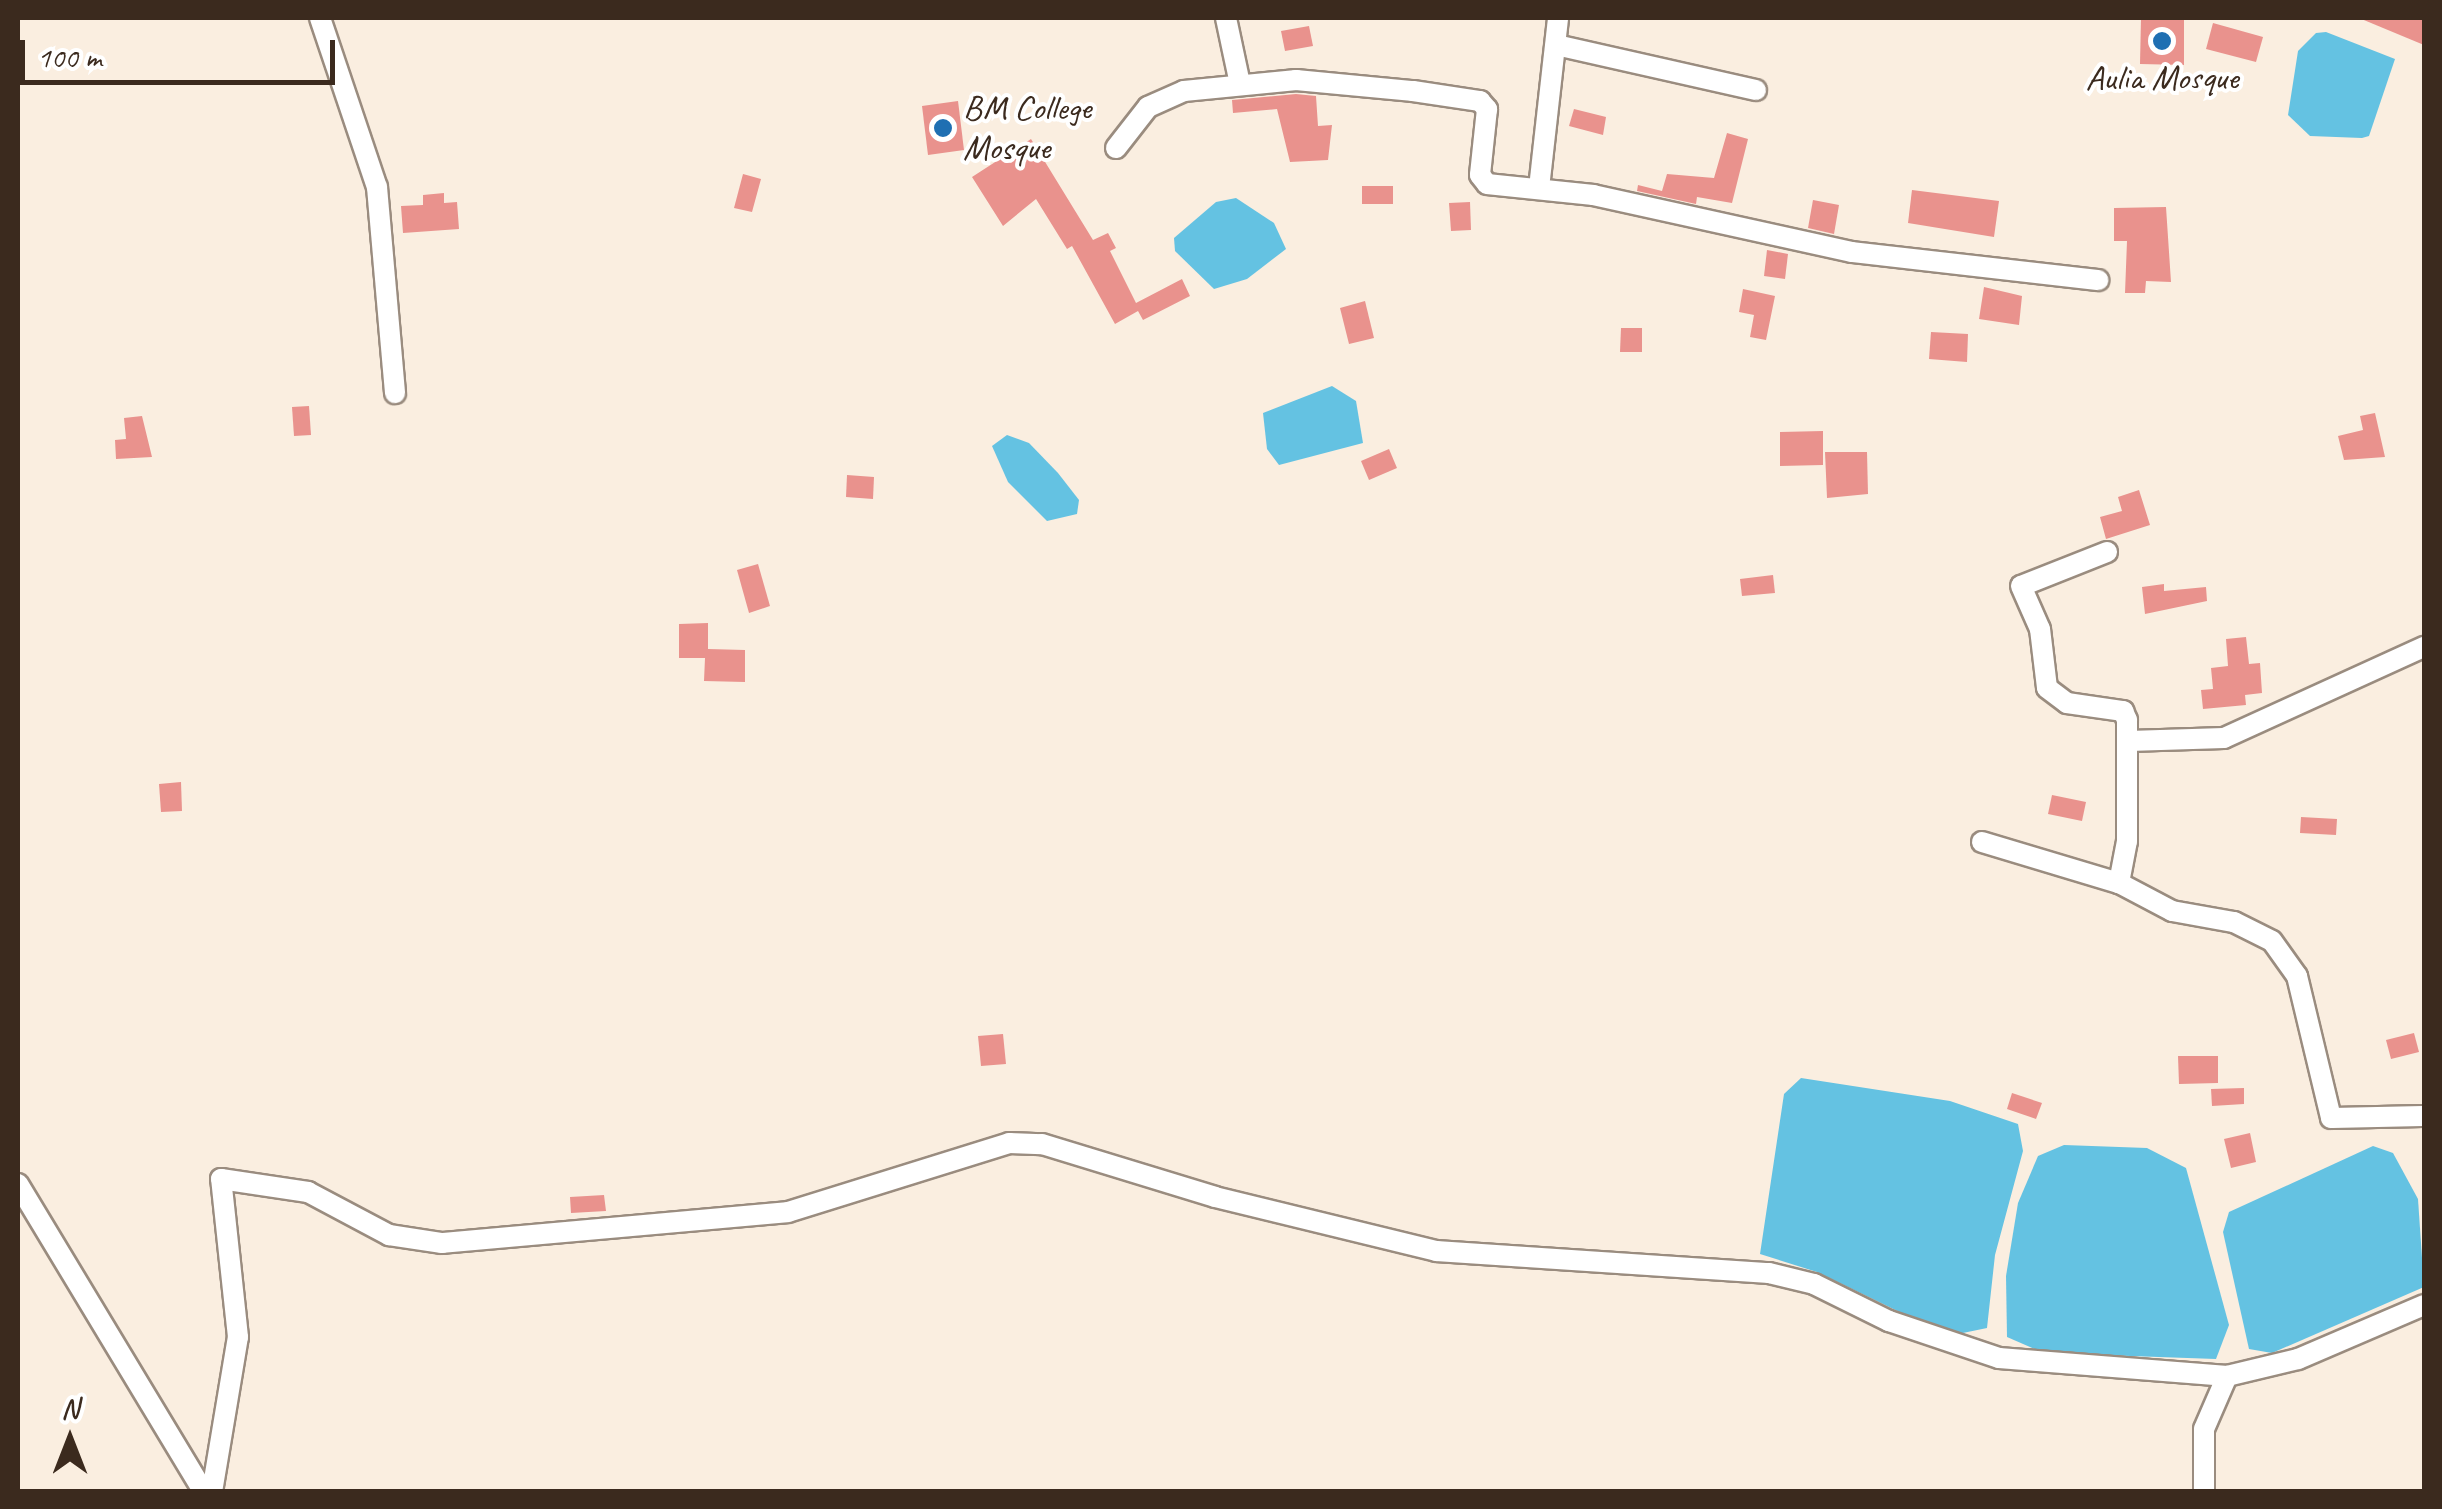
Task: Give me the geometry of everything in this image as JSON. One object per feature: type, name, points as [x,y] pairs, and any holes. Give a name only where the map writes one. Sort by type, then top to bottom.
[{"type":"street","points":[[320,18],[377,188],[395,393]]},
{"type":"street","points":[[1226,18],[1240,84]]},
{"type":"street","points":[[1539,188],[1558,18]]},
{"type":"street","points":[[1556,45],[1756,90]]},
{"type":"street","points":[[1116,148],[1162,98],[1240,84],[1325,80],[1480,101],[1487,109],[1480,175],[1487,184],[1539,188],[1852,252],[2098,280]]},
{"type":"street","points":[[2107,552],[2021,586],[2040,629],[2046,688],[2067,704],[2123,711],[2130,741],[2119,884]]},
{"type":"street","points":[[2130,741],[2224,738],[2424,647]]},
{"type":"street","points":[[1982,842],[2119,884],[2172,911],[2255,931],[2286,956],[2297,976],[2331,1118],[2424,1116]]},
{"type":"street","points":[[208,1492],[238,1337],[220,1179],[308,1192],[389,1235],[442,1243],[788,1212],[1009,1144],[1042,1144],[1216,1198],[1436,1251],[1780,1274],[2000,1358],[2227,1376],[2298,1359],[2424,1305]]},
{"type":"street","points":[[18,1184],[208,1492]]},
{"type":"street","points":[[2204,1492],[2204,1429],[2227,1376]]},
{"type":"water","points":[[2326,32],[2395,59],[2369,136],[2310,136],[2288,115],[2298,51],[2316,33]]},
{"type":"water","points":[[1236,198],[1274,223],[1286,249],[1247,279],[1214,289],[1175,251],[1174,238],[1216,202]]},
{"type":"water","points":[[1332,386],[1356,401],[1363,443],[1279,465],[1267,449],[1263,413]]},
{"type":"water","points":[[1007,435],[1029,443],[1058,473],[1079,500],[1077,514],[1047,521],[1008,482],[992,446]]},
{"type":"water","points":[[1801,1078],[1950,1101],[2018,1124],[2023,1151],[1995,1255],[1987,1328],[1958,1334],[1914,1319],[1817,1272],[1760,1254],[1784,1094]]},
{"type":"water","points":[[2064,1145],[2147,1148],[2186,1168],[2229,1325],[2216,1359],[2044,1353],[2007,1337],[2006,1276],[2018,1203],[2038,1156]]},
{"type":"water","points":[[2373,1146],[2393,1153],[2418,1199],[2424,1287],[2272,1353],[2249,1349],[2223,1232],[2229,1212]]},
{"type":"building","name":"Aulia Mosque","points":[[2141,18],[2184,18],[2184,65],[2140,64]]},
{"type":"building","points":[[2359,18],[2424,18],[2424,45]]},
{"type":"building","points":[[2213,23],[2263,37],[2256,62],[2206,49]]},
{"type":"building","points":[[1309,26],[1313,46],[1285,51],[1281,31]]},
{"type":"building","points":[[1316,96],[1318,126],[1332,125],[1328,160],[1290,162],[1277,109],[1233,113],[1232,100]]},
{"type":"building","name":"BM College Mosque","points":[[958,101],[964,150],[928,155],[922,106]]},
{"type":"building","points":[[1574,109],[1606,117],[1603,135],[1569,126]]},
{"type":"building","points":[[1727,133],[1748,139],[1732,203],[1697,197],[1696,204],[1637,191],[1638,185],[1662,191],[1667,174],[1714,178]]},
{"type":"building","points":[[1031,139],[1093,240],[1108,233],[1116,248],[1110,251],[1136,303],[1182,279],[1190,296],[1143,320],[1138,311],[1115,324],[1072,246],[1067,249],[1036,199],[1003,226],[972,177]]},
{"type":"building","points":[[743,174],[761,179],[752,212],[734,208]]},
{"type":"building","points":[[1362,186],[1393,186],[1393,204],[1362,204]]},
{"type":"building","points":[[1912,190],[1999,201],[1994,237],[1908,223]]},
{"type":"building","points":[[444,193],[444,203],[457,202],[459,229],[403,233],[401,206],[423,205],[423,195]]},
{"type":"building","points":[[1813,200],[1839,205],[1834,234],[1808,228]]},
{"type":"building","points":[[1470,202],[1471,230],[1451,231],[1449,203]]},
{"type":"building","points":[[2166,207],[2171,282],[2146,281],[2145,293],[2125,293],[2127,241],[2114,241],[2114,208]]},
{"type":"building","points":[[1767,250],[1788,254],[1785,279],[1764,276]]},
{"type":"building","points":[[1984,287],[2022,296],[2019,325],[1979,319]]},
{"type":"building","points":[[1743,289],[1775,296],[1766,340],[1750,337],[1754,315],[1739,312]]},
{"type":"building","points":[[1365,301],[1374,338],[1349,344],[1340,308]]},
{"type":"building","points":[[1621,328],[1642,328],[1642,352],[1620,352]]},
{"type":"building","points":[[1931,332],[1968,334],[1967,362],[1929,359]]},
{"type":"building","points":[[309,406],[311,435],[294,436],[292,407]]},
{"type":"building","points":[[2375,413],[2385,457],[2344,460],[2338,436],[2363,430],[2360,416]]},
{"type":"building","points":[[142,416],[152,457],[116,459],[115,440],[126,439],[124,418]]},
{"type":"building","points":[[1823,431],[1823,465],[1780,466],[1780,432]]},
{"type":"building","points":[[1389,449],[1397,468],[1369,480],[1361,461]]},
{"type":"building","points":[[1825,452],[1867,452],[1868,494],[1827,498]]},
{"type":"building","points":[[847,475],[874,477],[873,499],[846,497]]},
{"type":"building","points":[[2139,490],[2150,525],[2106,539],[2100,517],[2122,511],[2118,497]]},
{"type":"building","points":[[758,564],[770,606],[749,613],[737,570]]},
{"type":"building","points":[[1773,575],[1775,593],[1742,596],[1740,579]]},
{"type":"building","points":[[2164,584],[2164,591],[2206,587],[2207,601],[2145,614],[2142,587]]},
{"type":"building","points":[[708,623],[708,649],[745,650],[745,682],[704,681],[705,658],[679,658],[679,624]]},
{"type":"building","points":[[2246,637],[2249,664],[2260,663],[2262,693],[2245,695],[2246,705],[2203,709],[2201,690],[2213,689],[2211,668],[2228,666],[2226,639]]},
{"type":"building","points":[[181,782],[182,811],[161,812],[159,784]]},
{"type":"building","points":[[2052,795],[2086,802],[2082,821],[2048,814]]},
{"type":"building","points":[[2301,817],[2337,819],[2336,835],[2300,833]]},
{"type":"building","points":[[2414,1033],[2419,1052],[2391,1059],[2386,1040]]},
{"type":"building","points":[[1003,1034],[1006,1064],[981,1066],[978,1036]]},
{"type":"building","points":[[2178,1056],[2218,1056],[2218,1083],[2179,1084]]},
{"type":"building","points":[[2244,1088],[2244,1104],[2212,1106],[2211,1089]]},
{"type":"building","points":[[2012,1093],[2042,1103],[2036,1119],[2007,1109]]},
{"type":"building","points":[[2250,1133],[2256,1162],[2231,1168],[2224,1139]]},
{"type":"building","points":[[604,1195],[606,1211],[571,1213],[570,1197]]},
{"type":"place","name":"Aulia Mosque","points":[[2162,41]]},
{"type":"place","name":"BM College Mosque","points":[[943,128]]}]
